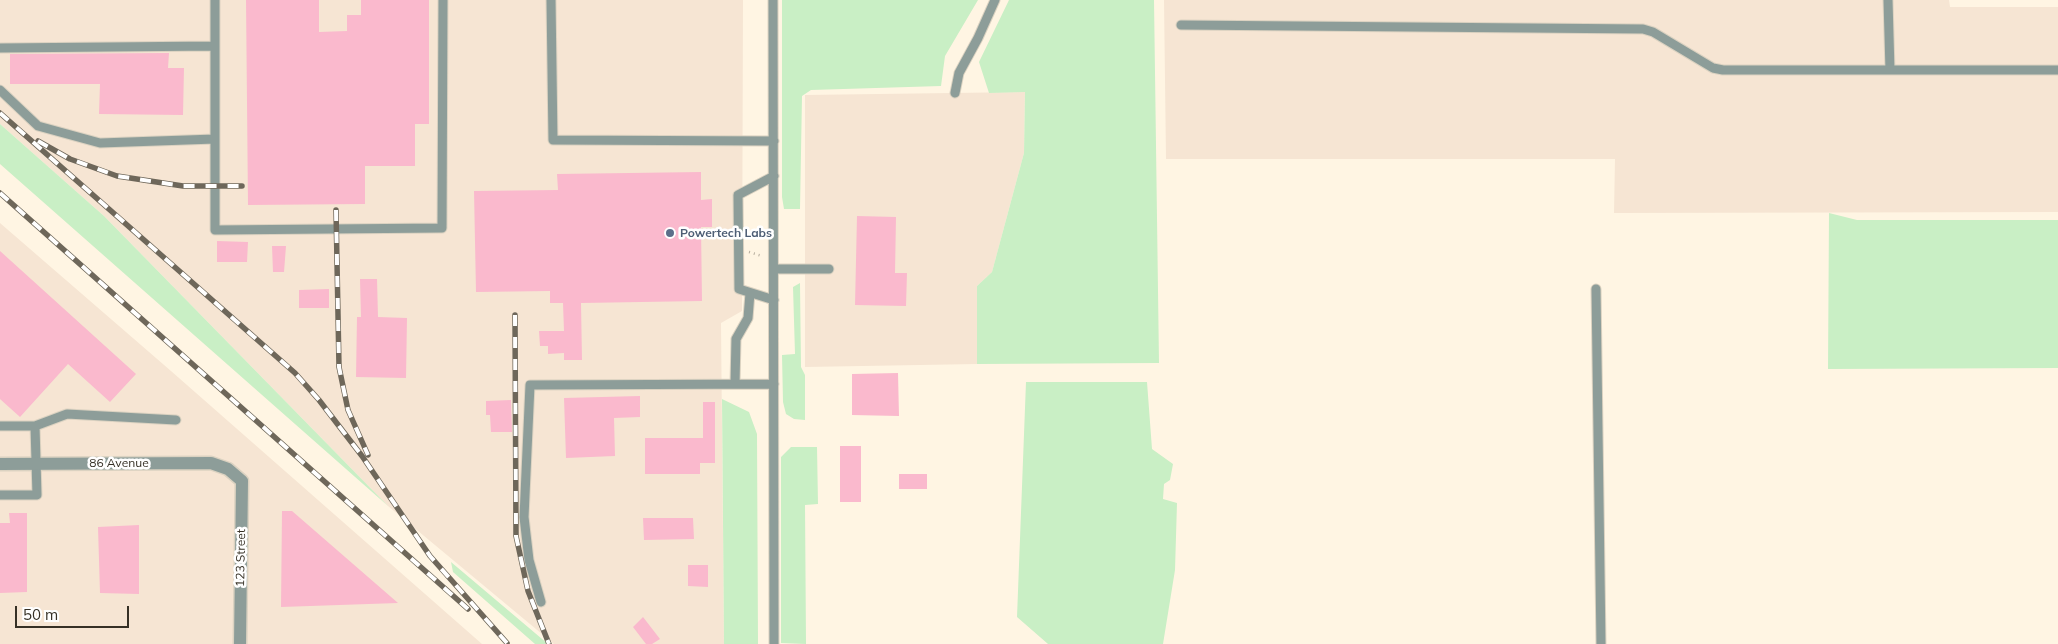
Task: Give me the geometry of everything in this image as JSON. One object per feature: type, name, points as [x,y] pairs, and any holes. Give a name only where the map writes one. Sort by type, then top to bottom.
[{"type":"street","name":"86 Avenue","points":[[0,464],[211,463],[228,469],[236,475]]},
{"type":"street","name":"123 Street","points":[[236,475],[242,481],[240,644]]},
{"type":"lane","points":[[215,0],[215,230],[442,228],[443,0]]},
{"type":"lane","points":[[551,0],[553,140],[774,141]]},
{"type":"lane","points":[[774,0],[774,644]]},
{"type":"lane","points":[[955,93],[959,72],[978,38],[995,0]]},
{"type":"lane","points":[[1888,0],[1890,70]]},
{"type":"lane","points":[[1181,25],[1644,29],[1653,32],[1713,68],[1723,70],[2058,70]]},
{"type":"lane","points":[[0,48],[215,46]]},
{"type":"lane","points":[[0,90],[38,126],[100,143],[215,139]]},
{"type":"lane","points":[[774,176],[738,196],[739,289],[774,300]]},
{"type":"lane","points":[[774,269],[829,269]]},
{"type":"lane","points":[[1596,289],[1600,644]]},
{"type":"lane","points":[[735,384],[736,339],[748,318],[750,293]]},
{"type":"lane","points":[[541,602],[529,560],[524,518],[530,385],[774,384]]},
{"type":"lane","points":[[0,426],[35,426],[67,414],[176,420]]},
{"type":"lane","points":[[0,495],[37,494],[35,426]]},
{"type":"path","points":[[739,246],[760,257],[774,252]]},
{"type":"shaded area","name":"Powertech Labs","points":[[0,0],[743,0],[742,311],[721,323],[724,644],[554,644],[388,506],[104,216],[0,124]]},
{"type":"shaded area","points":[[1164,0],[1949,0],[1950,7],[2058,7],[2058,212],[1614,213],[1615,159],[1166,159]]},
{"type":"shaded area","points":[[1025,92],[1024,153],[992,272],[977,286],[977,364],[805,367],[805,95]]},
{"type":"shaded area","points":[[0,223],[171,371],[482,644],[0,644]]},
{"type":"green space","points":[[782,0],[978,0],[945,56],[941,86],[811,90],[802,96],[800,209],[784,209],[782,197]]},
{"type":"green space","points":[[1009,0],[1154,0],[1159,363],[977,364],[977,286],[992,272],[1024,153],[1025,92],[989,93],[979,62]]},
{"type":"green space","points":[[0,124],[104,216],[388,506],[0,164]]},
{"type":"green space","points":[[1829,213],[1857,220],[2058,220],[2058,368],[1828,369]]},
{"type":"green space","points":[[800,283],[801,367],[805,375],[805,420],[794,419],[786,414],[783,402],[782,355],[795,354],[793,287]]},
{"type":"green space","points":[[1026,382],[1147,382],[1152,449],[1173,464],[1170,480],[1164,484],[1163,499],[1177,503],[1175,570],[1163,644],[1048,644],[1017,617]]},
{"type":"green space","points":[[722,399],[749,412],[757,434],[758,644],[724,644]]},
{"type":"green space","points":[[791,447],[817,447],[818,504],[805,505],[806,644],[781,643],[781,457]]},
{"type":"green space","points":[[451,562],[548,644],[535,644],[453,572]]},
{"type":"building","points":[[246,0],[319,0],[319,32],[347,31],[347,15],[361,15],[361,0],[429,0],[429,124],[415,124],[415,166],[365,166],[365,204],[248,205]]},
{"type":"building","points":[[169,53],[168,68],[184,68],[183,115],[99,114],[100,84],[10,84],[10,54]]},
{"type":"building","points":[[701,172],[701,200],[712,199],[712,227],[701,227],[702,301],[581,303],[582,360],[564,360],[564,353],[548,354],[548,346],[540,346],[539,331],[564,331],[563,303],[550,303],[550,291],[476,292],[474,191],[558,190],[557,174]]},
{"type":"building","points":[[857,216],[896,217],[895,273],[907,273],[906,306],[855,305]]},
{"type":"building","points":[[217,241],[248,242],[247,262],[217,262]]},
{"type":"building","points":[[272,246],[286,246],[284,272],[273,272]]},
{"type":"building","points":[[0,251],[136,374],[110,402],[68,364],[20,417],[0,399]]},
{"type":"building","points":[[360,279],[377,279],[378,317],[407,318],[406,378],[356,377],[357,317],[361,317]]},
{"type":"building","points":[[329,289],[329,308],[299,308],[299,290]]},
{"type":"building","points":[[898,373],[899,416],[852,415],[852,374]]},
{"type":"building","points":[[640,396],[640,417],[614,418],[615,456],[566,458],[564,398]]},
{"type":"building","points":[[511,400],[512,432],[491,432],[490,415],[486,415],[486,401]]},
{"type":"building","points":[[703,402],[715,402],[715,463],[700,463],[700,474],[645,474],[645,438],[703,438]]},
{"type":"building","points":[[840,446],[861,446],[861,502],[840,502]]},
{"type":"building","points":[[899,474],[927,474],[927,489],[899,489]]},
{"type":"building","points":[[282,511],[292,511],[398,603],[281,607]]},
{"type":"building","points":[[9,513],[27,513],[27,592],[0,593],[0,523],[10,523]]},
{"type":"building","points":[[643,518],[693,518],[694,539],[644,540]]},
{"type":"building","points":[[139,525],[139,594],[100,593],[98,527]]},
{"type":"building","points":[[688,565],[708,565],[708,587],[688,586]]},
{"type":"building","points":[[643,617],[660,639],[652,644],[646,644],[633,627]]},
{"type":"railway","points":[[0,113],[295,373],[319,400],[362,456],[430,556],[507,643]]},
{"type":"railway","points":[[38,141],[70,159],[117,176],[183,186],[242,186]]},
{"type":"railway","points":[[0,193],[468,609]]},
{"type":"railway","points":[[336,210],[339,367],[348,410],[368,455]]},
{"type":"railway","points":[[515,315],[516,536],[528,591],[549,644]]},
{"type":"place","name":"Powertech Labs","points":[[670,233]]}]
